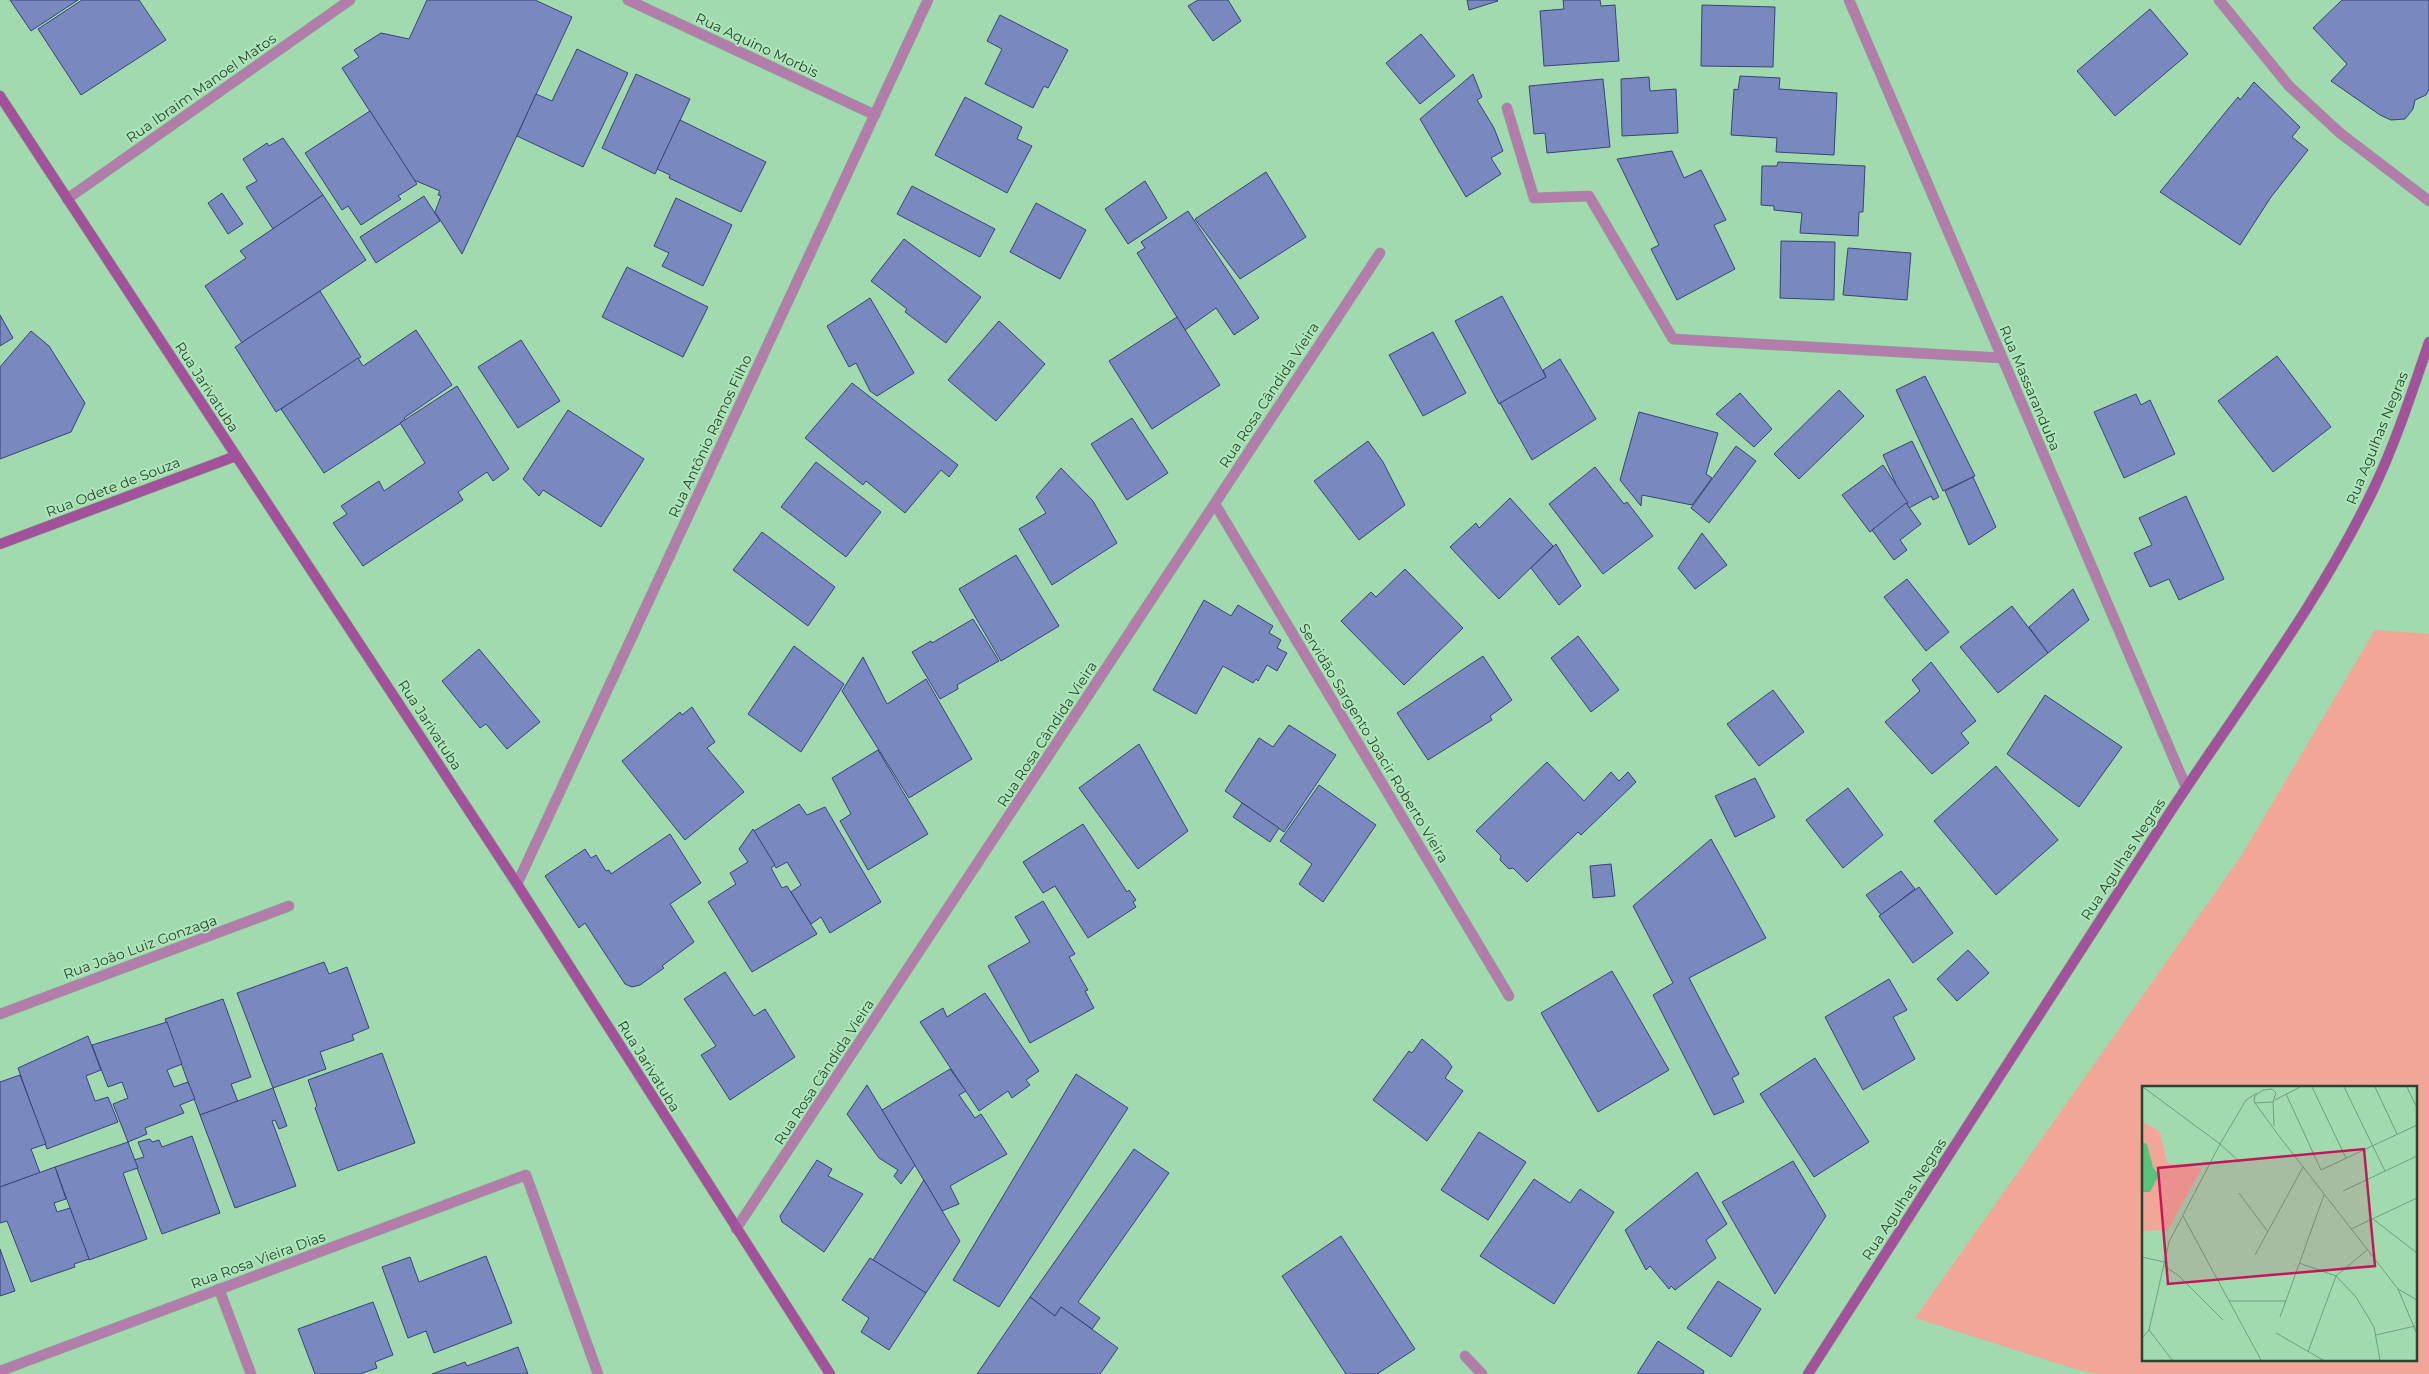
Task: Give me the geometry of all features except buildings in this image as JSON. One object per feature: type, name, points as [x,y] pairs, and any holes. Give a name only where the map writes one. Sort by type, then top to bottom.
[{"type":"main road","name":"Rua Jarivatuba","points":[[0,96],[517,884],[830,1374]]},
{"type":"main road","name":"Rua Agulhas Negras","points":[[1808,1374],[2186,787],[2261,678],[2333,564],[2374,489],[2405,413],[2429,342]]},
{"type":"main road","name":"Rua Odete de Souza","points":[[0,544],[236,456]]},
{"type":"street","name":"Rua Ibraim Manoel Matos","points":[[67,199],[350,0]]},
{"type":"street","name":"Rua Aquino Morbis","points":[[628,0],[875,115]]},
{"type":"street","name":"Rua Antônio Ramos Filho","points":[[517,884],[928,0]]},
{"type":"street","name":"Rua Massaranduba","points":[[1849,0],[2186,787]]},
{"type":"street","points":[[2219,0],[2289,86],[2340,133],[2429,201]]},
{"type":"street","points":[[1507,108],[1534,198],[1589,196],[1673,339],[2002,358]]},
{"type":"street","name":"Rua Rosa Cândida Vieira","points":[[736,1229],[1380,253]]},
{"type":"street","name":"Servidão Sargento Joacir Roberto Vieira","points":[[1215,504],[1509,996]]},
{"type":"street","name":"Rua João Luiz Gonzaga","points":[[0,1014],[289,906]]},
{"type":"street","name":"Rua Rosa Vieira Dias","points":[[0,1371],[526,1175],[598,1374]]},
{"type":"street","points":[[219,1289],[251,1374]]},
{"type":"street","points":[[1465,1356],[1482,1374]]},
{"type":"shaded area","points":[[2375,630],[2429,634],[2429,1374],[2099,1374],[2078,1370],[1915,1318],[2241,856]]}]
